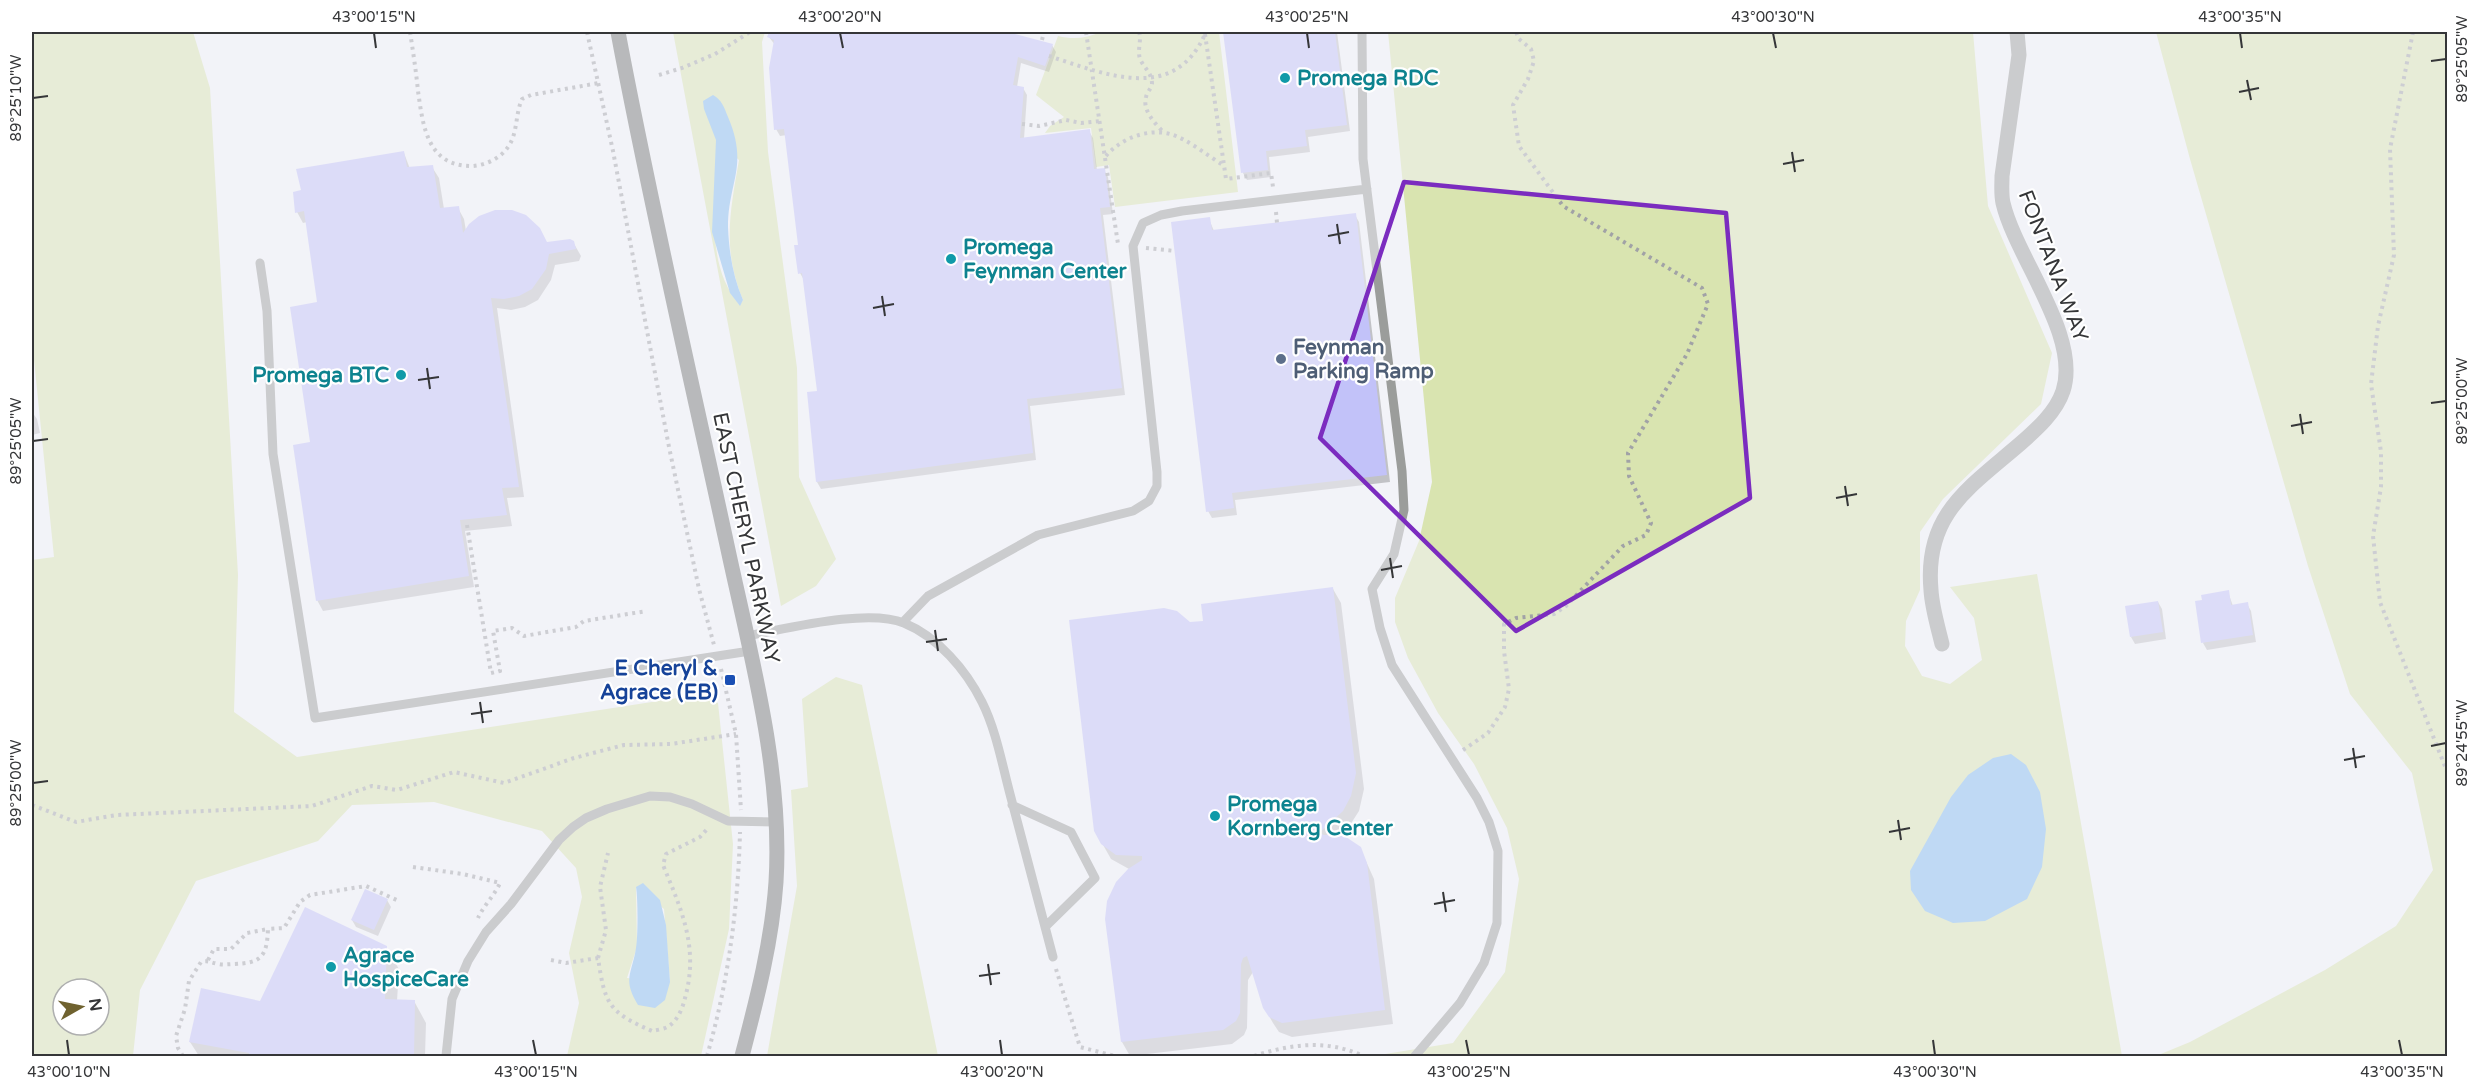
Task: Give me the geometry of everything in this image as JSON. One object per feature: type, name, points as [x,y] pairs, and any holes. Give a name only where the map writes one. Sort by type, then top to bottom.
[{"type":"street","name":"EAST CHERYL PARKWAY","points":[[618,32],[750,651],[768,752],[776,822],[776,880],[770,934],[742,1056]]},
{"type":"street","name":"FONTANA WAY","points":[[1942,644],[1931,592],[1930,559],[1940,526],[1945,515],[1967,490],[2035,431],[2052,411],[2063,391],[2066,369],[2065,352],[2058,327],[2018,244],[2002,193],[2002,176],[2019,55],[2017,32]]},
{"type":"lane","points":[[1362,32],[1363,159],[1404,510],[1394,554],[1372,589],[1380,628],[1392,664],[1452,757],[1489,822],[1498,851],[1497,923],[1484,963],[1460,1003],[1415,1056]]},
{"type":"lane","points":[[903,622],[928,596],[1038,535],[1133,511],[1149,501],[1157,486],[1157,472],[1132,246],[1143,223],[1161,215],[1367,189]]},
{"type":"lane","points":[[260,264],[267,311],[273,454],[315,718],[750,651]]},
{"type":"lane","points":[[746,636],[847,618],[877,619],[903,622],[941,646],[964,673],[983,703],[1053,957]]},
{"type":"lane","points":[[446,1056],[452,999],[468,961],[486,932],[511,904],[559,840],[586,818],[637,798],[670,797],[692,804],[717,818],[741,822],[776,822]]},
{"type":"lane","points":[[1012,805],[1071,832],[1095,878],[1045,927]]},
{"type":"path","points":[[410,32],[424,129],[432,146],[441,156],[461,166],[477,166],[494,160],[508,148],[516,129],[518,109],[522,99],[531,94],[599,83]]},
{"type":"path","points":[[587,32],[599,83],[669,447],[710,632]]},
{"type":"path","points":[[659,75],[715,54],[750,32]]},
{"type":"path","points":[[1042,40],[1044,32]]},
{"type":"path","points":[[1086,32],[1118,245],[1175,250]]},
{"type":"path","points":[[1139,32],[1141,35],[1138,49],[1151,79],[1152,87],[1146,97],[1146,108],[1164,133]]},
{"type":"path","points":[[1452,757],[1488,733],[1505,707],[1509,689],[1504,651],[1504,624],[1516,618],[1554,614],[1566,606],[1623,546],[1646,535],[1651,523],[1629,476],[1628,453],[1687,354],[1708,304],[1702,288],[1563,206],[1519,146],[1513,105],[1528,79],[1534,60],[1531,50],[1519,39],[1516,32]]},
{"type":"path","points":[[2413,32],[2390,149],[2394,255],[2378,326],[2371,384],[2381,452],[2380,487],[2373,536],[2380,602],[2448,774]]},
{"type":"path","points":[[1049,56],[1109,76],[1137,80],[1151,79],[1173,71],[1192,55],[1206,33]]},
{"type":"path","points":[[1206,33],[1226,179],[1271,173],[1277,223]]},
{"type":"path","points":[[1151,118],[1151,133]]},
{"type":"path","points":[[1022,124],[1039,126],[1066,120],[1081,123],[1100,121]]},
{"type":"path","points":[[1105,157],[1116,144],[1151,133],[1164,133],[1170,134],[1224,166]]},
{"type":"path","points":[[467,525],[491,673],[500,671],[494,631],[512,628],[524,636],[576,627],[584,621],[647,611]]},
{"type":"path","points":[[724,678],[736,734],[741,811]]},
{"type":"path","points":[[32,805],[76,822],[117,815],[312,806],[372,786],[397,790],[454,772],[504,783],[574,758],[624,746],[671,744],[736,734]]},
{"type":"path","points":[[608,853],[600,887],[606,930],[598,958],[603,988],[610,1007],[629,1021],[652,1031],[669,1026],[683,1009],[690,981],[691,950],[685,917],[663,865],[666,854],[700,837],[717,818]]},
{"type":"path","points":[[707,1056],[729,966],[739,889],[740,833]]},
{"type":"path","points":[[413,867],[463,874],[500,883],[494,896],[484,904],[474,927]]},
{"type":"path","points":[[208,960],[214,949],[231,949],[248,933],[284,928],[300,902],[310,895],[366,886],[399,901]]},
{"type":"path","points":[[183,1056],[178,1048],[176,1036],[185,1009],[189,981],[201,962],[208,960],[219,964],[250,964],[261,957],[267,945],[268,929]]},
{"type":"path","points":[[1053,957],[1080,1047],[1115,1056]]},
{"type":"path","points":[[551,960],[566,963],[598,958]]},
{"type":"path","points":[[1254,1056],[1282,1047],[1312,1044],[1351,1051],[1363,1056]]},
{"type":"highlighted area","points":[[1404,182],[1726,213],[1750,498],[1516,631],[1320,438]]},
{"type":"green space","points":[[32,32],[193,32],[210,88],[238,575],[234,712],[297,757],[697,695],[718,703],[733,844],[729,929],[701,1056],[567,1056],[579,1003],[569,953],[582,897],[576,868],[542,831],[434,802],[352,805],[318,841],[196,881],[140,990],[133,1056],[32,1056],[32,560],[54,557],[32,340]],"holes":[[[636,887],[664,909],[670,982],[627,978],[637,947]]]},
{"type":"green space","points":[[673,32],[765,32],[762,42],[768,152],[797,368],[799,477],[836,559],[816,586],[781,606]],"holes":[[[716,140],[739,160],[731,214],[730,247],[736,281],[743,300],[740,305],[728,287],[720,268],[716,248],[714,226]]]},
{"type":"green space","points":[[1101,32],[1219,32],[1238,192],[1115,207],[1109,165],[1096,167],[1091,128],[1045,133],[1050,126],[1064,117],[1036,95],[1058,36],[1080,38]]},
{"type":"green space","points":[[1388,32],[1973,32],[1988,206],[2052,353],[2041,404],[1943,499],[1920,532],[1920,590],[1906,621],[1905,646],[1922,676],[1950,684],[1982,660],[1974,618],[1950,587],[2037,574],[2122,1056],[1373,1056],[1453,1043],[1505,972],[1519,879],[1507,828],[1474,764],[1438,713],[1408,658],[1395,622],[1395,598],[1419,541],[1432,482]]},
{"type":"green space","points":[[2156,32],[2447,32],[2447,1056],[2156,1056],[2190,1042],[2325,970],[2396,926],[2433,870],[2412,773],[2350,694],[2308,566],[2190,159]]},
{"type":"green space","points":[[836,677],[862,685],[938,1056],[767,1056],[797,886],[791,790],[808,787],[802,699]]},
{"type":"water","points":[[713,95],[724,107],[737,149],[736,174],[728,227],[732,264],[743,300],[740,306],[730,293],[712,232],[716,140],[703,101]]},
{"type":"water","points":[[2011,754],[2026,765],[2040,792],[2046,829],[2042,867],[2027,899],[1985,921],[1953,923],[1925,911],[1911,890],[1910,871],[1951,797],[1968,775],[1993,758]]},
{"type":"water","points":[[643,883],[660,900],[666,925],[670,982],[665,1000],[655,1008],[638,1005],[629,982],[637,943],[636,887]]},
{"type":"building","name":"Promega Feynman Center","points":[[769,32],[1007,32],[1053,44],[1045,66],[1018,57],[1013,85],[1024,87],[1020,138],[1090,129],[1094,169],[1105,168],[1110,207],[1100,208],[1122,388],[1027,399],[1033,453],[816,482],[807,392],[817,391],[802,273],[798,274],[794,245],[798,245],[784,129],[774,130],[769,68],[774,40],[767,37]]},
{"type":"building","name":"Promega RDC","points":[[1223,32],[1335,32],[1347,125],[1305,130],[1307,146],[1266,151],[1268,170],[1241,173]]},
{"type":"building","name":"Promega BTC","points":[[404,151],[407,167],[433,165],[440,208],[459,206],[463,233],[479,216],[495,210],[512,210],[526,215],[540,228],[547,242],[570,239],[574,241],[576,249],[549,254],[546,269],[532,289],[519,296],[504,299],[491,298],[519,487],[502,488],[507,515],[460,520],[469,576],[316,601],[293,445],[310,442],[290,307],[317,302],[304,211],[295,213],[293,192],[301,190],[296,169]]},
{"type":"building","name":"Feynman Parking Ramp","points":[[1356,213],[1387,475],[1232,493],[1234,508],[1206,512],[1171,222],[1210,217],[1212,230]]},
{"type":"building","name":"Promega Kornberg Center","points":[[1333,587],[1356,773],[1351,796],[1343,811],[1319,833],[1343,835],[1361,847],[1367,863],[1385,1010],[1282,1023],[1269,1017],[1263,1008],[1247,956],[1243,958],[1241,964],[1240,1013],[1236,1021],[1223,1030],[1121,1042],[1105,919],[1107,901],[1116,882],[1128,869],[1142,860],[1142,856],[1116,855],[1101,844],[1094,831],[1069,620],[1164,608],[1177,611],[1190,622],[1203,621],[1201,604]]},
{"type":"building","points":[[2229,590],[2231,605],[2248,602],[2253,635],[2201,643],[2195,601],[2202,600],[2201,595]]},
{"type":"building","points":[[2158,601],[2163,632],[2130,637],[2125,606]]},
{"type":"building","points":[[365,889],[388,899],[374,930],[351,920]]},
{"type":"building","name":"Agrace HospiceCare","points":[[305,907],[387,946],[385,999],[415,1000],[414,1056],[249,1056],[249,1053],[189,1042],[201,988],[260,1001]]},
{"type":"place","name":"Promega RDC","points":[[1285,78]]},
{"type":"place","name":"Promega Feynman Center","points":[[951,259]]},
{"type":"place","name":"Feynman Parking Ramp","points":[[1281,359]]},
{"type":"place","name":"Promega BTC","points":[[401,375]]},
{"type":"place","name":"E Cheryl & Agrace (EB)","points":[[730,680]]},
{"type":"place","name":"Promega Kornberg Center","points":[[1215,816]]},
{"type":"place","name":"Agrace HospiceCare","points":[[331,967]]}]
